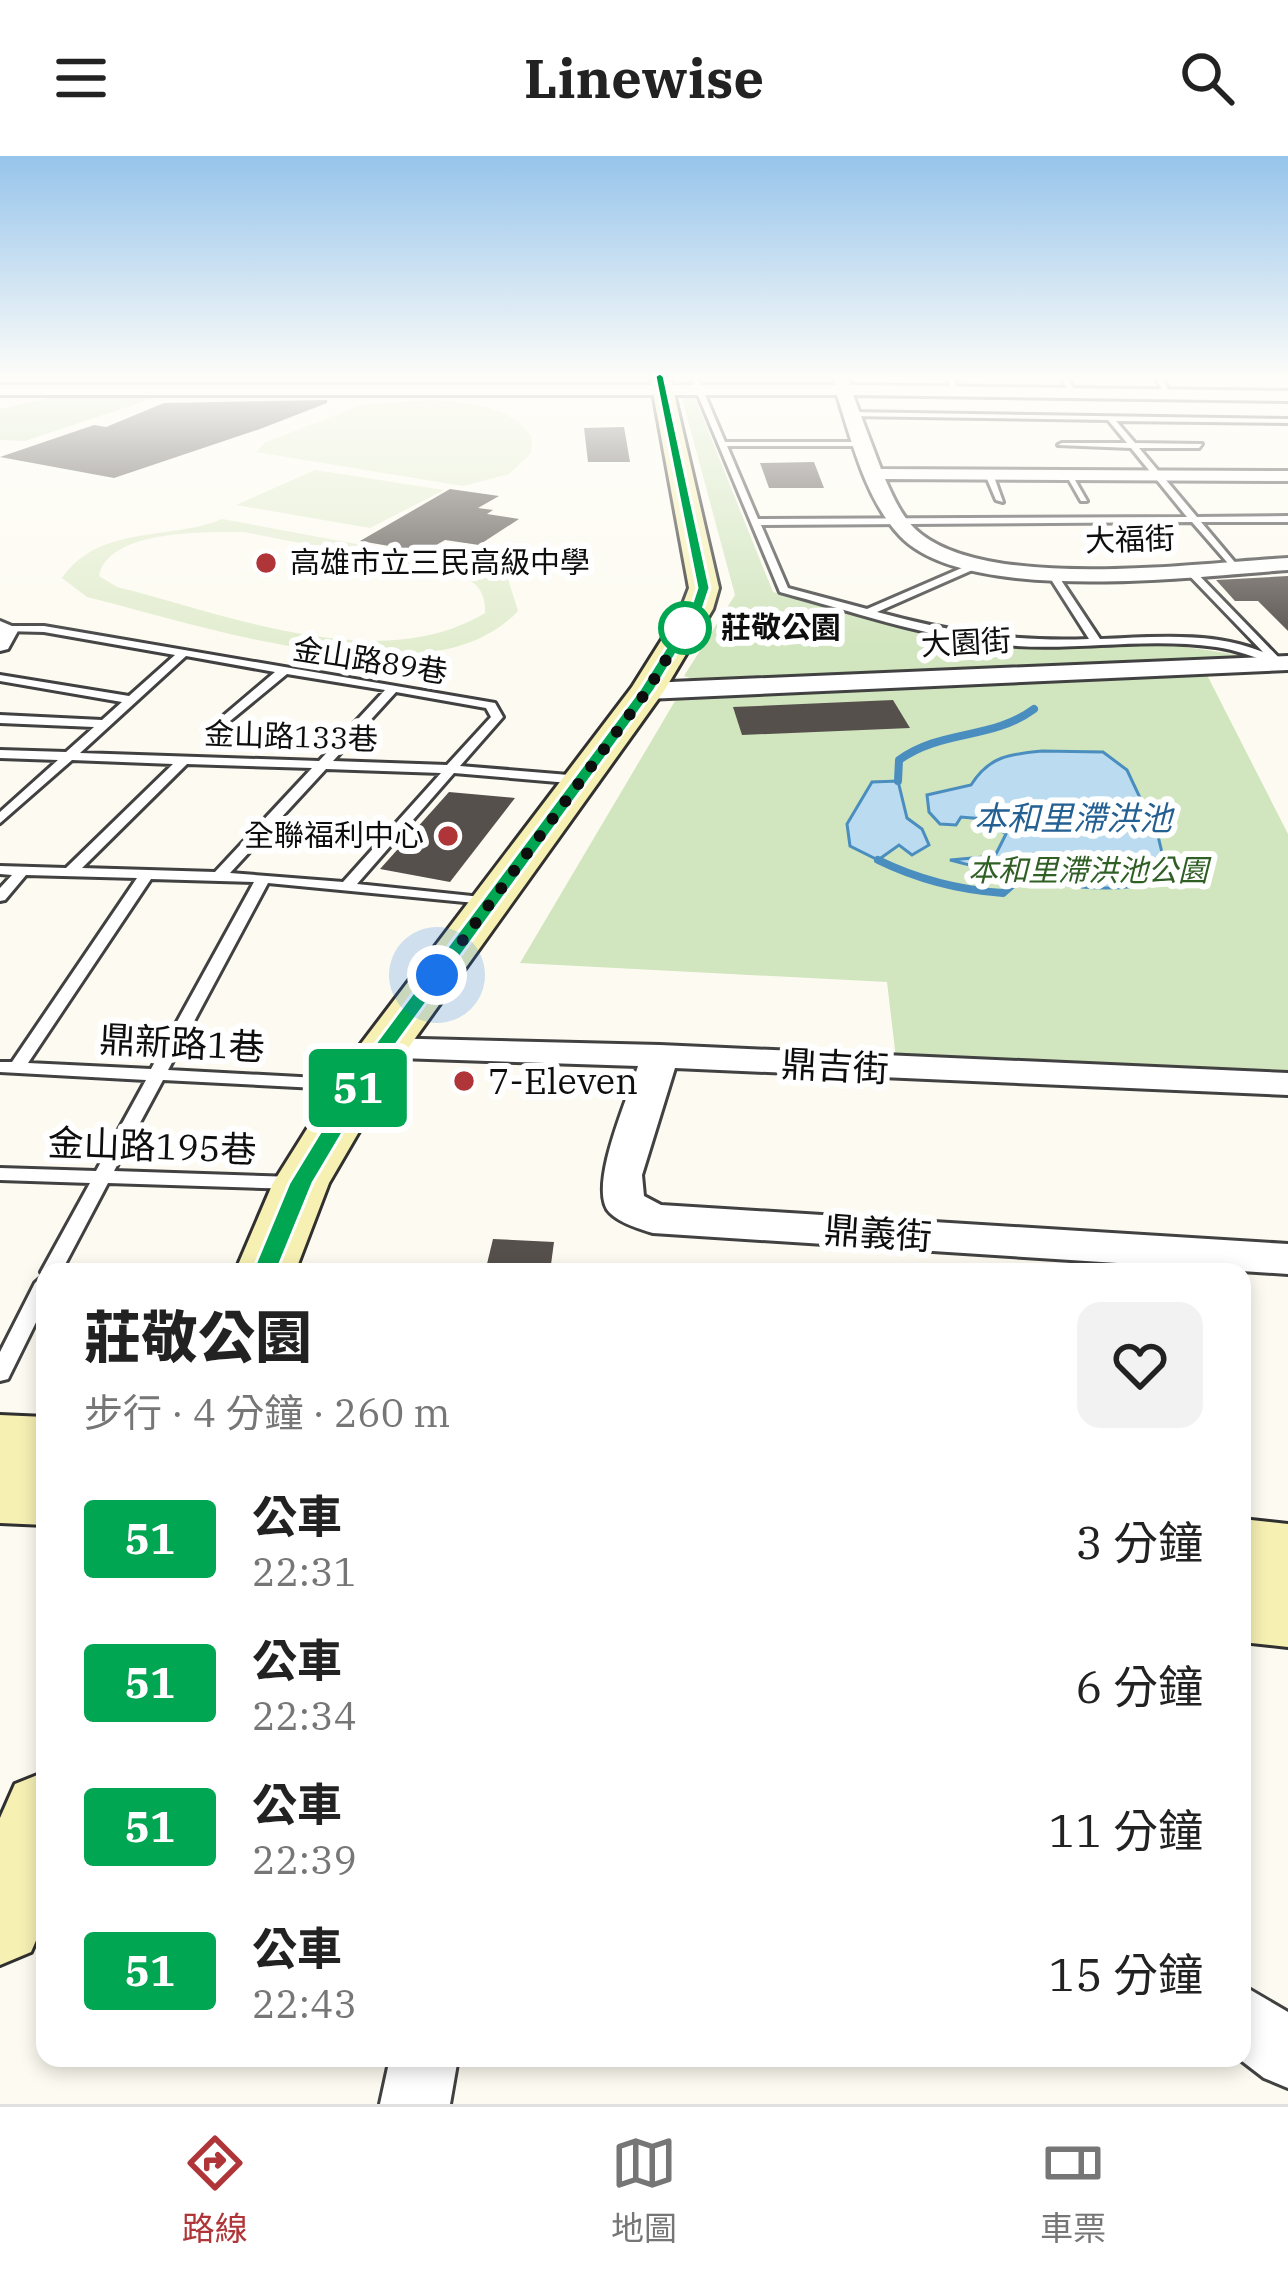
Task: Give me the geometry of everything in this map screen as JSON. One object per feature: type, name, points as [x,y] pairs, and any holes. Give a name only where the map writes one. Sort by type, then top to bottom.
[{"type":"street","points":[[269,1263],[301,1183],[382,1049],[647,691],[697,609],[704,588],[689,467]]},
{"type":"street","points":[[871,467],[885,504],[898,520]]},
{"type":"street","points":[[873,474],[1288,476]]},
{"type":"street","name":"大福街","points":[[898,520],[914,539],[940,556],[974,566],[1052,573],[1288,564]]},
{"type":"street","name":"大園街","points":[[647,691],[1280,654]]},
{"type":"street","name":"鼎吉街","points":[[382,1049],[660,1056],[1288,1084]]},
{"type":"street","name":"鼎義街","points":[[660,1056],[622,1175],[624,1203],[653,1219],[1288,1259]]},
{"type":"street","points":[[0,1442],[36,1444]]},
{"type":"street","points":[[0,1494],[36,1496]]},
{"type":"street","points":[[1251,1551],[1288,1555]]},
{"type":"street","points":[[1251,1611],[1288,1614]]},
{"type":"street","points":[[0,1921],[36,1835]]},
{"type":"street","points":[[1251,2026],[1288,2054]]},
{"type":"street","points":[[415,2104],[422,2067]]},
{"type":"lane","points":[[731,467],[784,590],[994,642],[1188,642],[1280,654]]},
{"type":"lane","points":[[1148,467],[1233,566]]},
{"type":"lane","points":[[989,474],[1000,500]]},
{"type":"lane","points":[[1068,475],[1084,499]]},
{"type":"lane","points":[[755,522],[1288,519]]},
{"type":"lane","points":[[869,612],[974,566]]},
{"type":"lane","points":[[1187,568],[1280,654]]},
{"type":"lane","points":[[1052,573],[1097,643]]},
{"type":"lane","name":"金山路89巷","points":[[2,634],[44,629],[491,705],[497,717],[348,886]]},
{"type":"lane","points":[[0,819],[181,655]]},
{"type":"lane","points":[[213,731],[283,671]]},
{"type":"lane","points":[[0,678],[131,700]]},
{"type":"lane","points":[[219,876],[393,689]]},
{"type":"lane","points":[[0,718],[105,724]]},
{"type":"lane","name":"金山路133巷","points":[[0,754],[450,769],[580,780]]},
{"type":"lane","points":[[71,871],[184,760]]},
{"type":"lane","points":[[0,897],[24,869]]},
{"type":"lane","points":[[0,870],[263,878],[491,902]]},
{"type":"lane","points":[[9,1067],[147,874]]},
{"type":"lane","points":[[55,1263],[263,878]]},
{"type":"lane","name":"鼎新路1巷","points":[[9,1067],[360,1085]]},
{"type":"lane","name":"金山路195巷","points":[[0,1174],[301,1183]]},
{"type":"lane","points":[[0,1373],[36,1301]]},
{"type":"green space","points":[[347,467],[516,467],[509,474],[463,486]]},
{"type":"green space","points":[[700,467],[723,467],[773,592],[987,645],[1179,646],[1246,656],[699,681],[684,676],[735,595]]},
{"type":"green space","points":[[315,470],[444,490],[370,528],[236,505]]},
{"type":"green space","points":[[222,519],[480,567],[507,576],[518,611],[479,639],[429,653],[371,655],[310,649],[188,624],[87,597],[62,578],[78,561],[115,541]],"holes":[[[228,532],[454,573],[477,587],[485,613],[443,631],[398,640],[351,640],[254,624],[117,587],[99,576],[106,561],[139,541]]]},
{"type":"green space","name":"本和里滯洪池公園","points":[[1206,673],[1288,834],[1288,1072],[896,1058],[887,982],[520,963],[678,696]]},
{"type":"water","name":"本和里滯洪池","points":[[1042,751],[1103,752],[1127,770],[1158,836],[1164,861],[1158,882],[1080,887],[950,860],[995,856],[1006,834],[984,819],[961,817],[956,825],[940,824],[929,812],[927,795],[971,785],[1001,758]]},
{"type":"water","points":[[898,781],[907,818],[922,829],[929,845],[912,855],[899,845],[878,860],[850,846],[847,824],[872,782]]},
{"type":"building","points":[[54,467],[147,467],[114,478]]},
{"type":"building","points":[[761,467],[816,467],[824,488],[769,488]]},
{"type":"building","points":[[450,489],[499,496],[478,508],[519,519],[479,545],[445,540],[424,552],[360,541]]},
{"type":"building","points":[[1288,576],[1288,631],[1258,601],[1235,601],[1216,580]]},
{"type":"building","points":[[893,700],[910,728],[742,735],[733,707]]},
{"type":"building","name":"全聯福利中心","points":[[449,792],[515,798],[450,882],[380,869]]},
{"type":"building","points":[[493,1239],[554,1242],[551,1263],[487,1263]]},
{"type":"waterway","points":[[898,781],[899,760],[915,750],[1001,726],[1034,709]]},
{"type":"waterway","points":[[878,860],[954,887],[986,892],[1003,893],[1020,878]]},
{"type":"bus line","name":"51","points":[[269,1263],[301,1183],[382,1049],[647,691],[697,609],[704,588],[680,467]]},
{"type":"place","name":"高雄市立三民高級中學","points":[[266,563]]},
{"type":"place","name":"莊敬公園","points":[[685,628]]},
{"type":"place","name":"全聯福利中心","points":[[448,836]]},
{"type":"place","name":"7-Eleven","points":[[464,1081]]},
{"type":"route","points":[[437,975],[647,691],[697,609],[685,628]]}]
